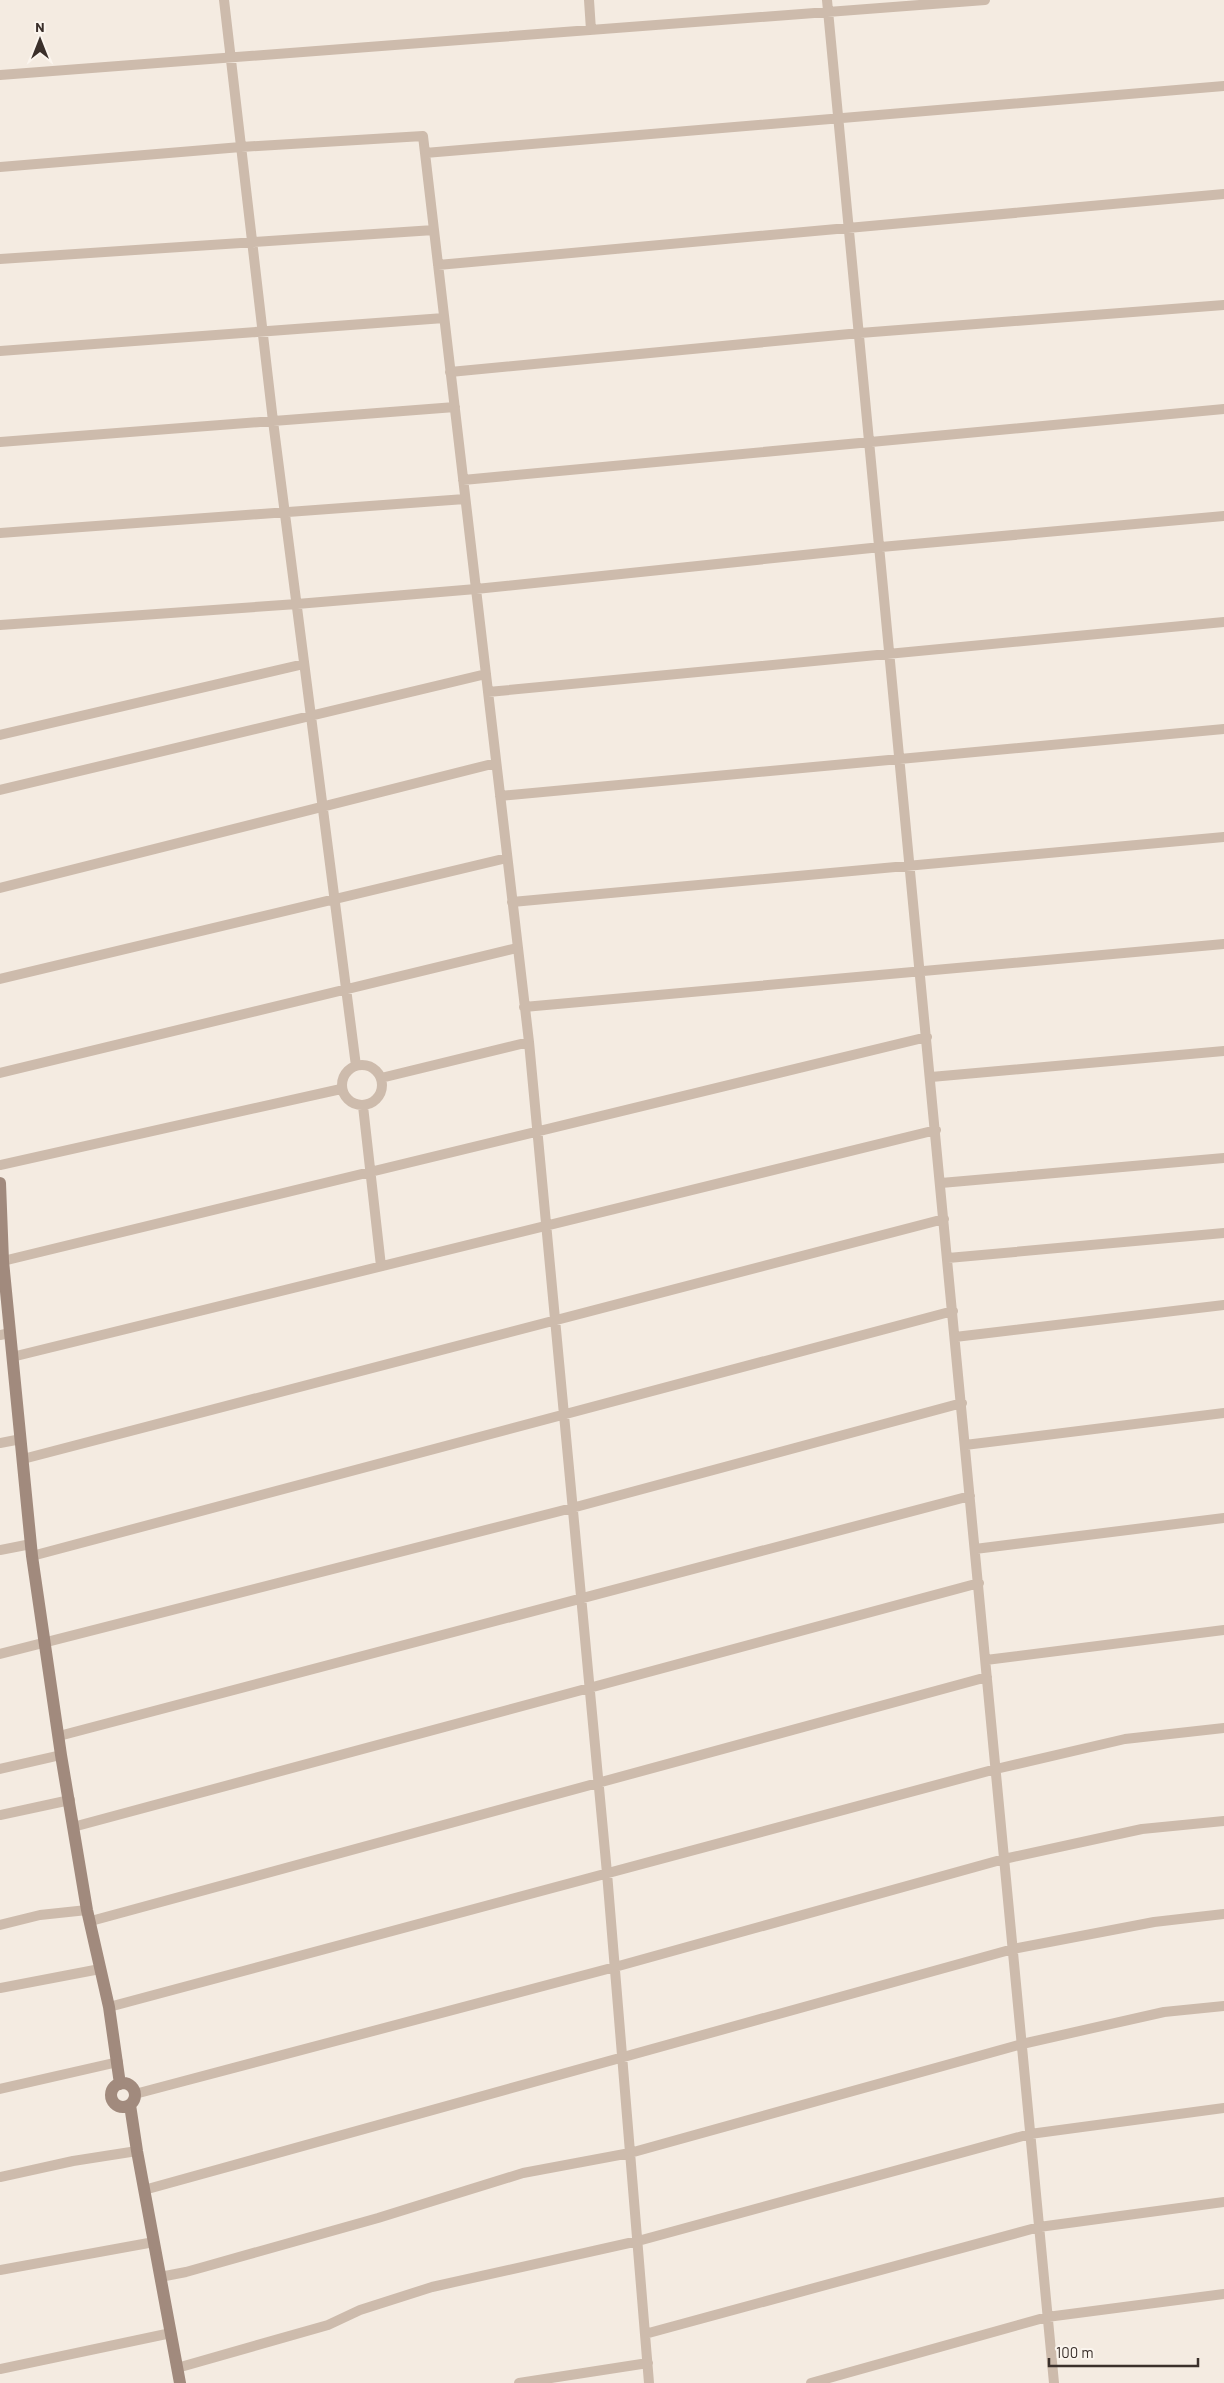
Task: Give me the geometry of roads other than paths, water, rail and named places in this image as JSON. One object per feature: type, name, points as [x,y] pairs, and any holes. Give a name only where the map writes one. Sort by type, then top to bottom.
[{"type":"main road","points":[[0,1183],[5,1334],[12,1357],[32,1550],[61,1755],[89,1916],[109,2007],[120,2084]]},
{"type":"main road","points":[[133,2100],[122,2107],[112,2100],[114,2088],[120,2084],[132,2087],[133,2100],[136,2150],[180,2383]]},
{"type":"street","points":[[224,0],[273,421],[356,1066]]},
{"type":"street","points":[[590,0],[591,30]]},
{"type":"street","points":[[828,0],[1054,2383]]},
{"type":"street","points":[[0,75],[230,56],[829,14],[985,0]]},
{"type":"street","points":[[425,153],[1224,86]]},
{"type":"street","points":[[0,167],[241,147],[423,136],[518,948],[537,1131],[607,1873],[649,2383]]},
{"type":"street","points":[[438,265],[1224,194]]},
{"type":"street","points":[[0,259],[434,230]]},
{"type":"street","points":[[450,372],[860,333],[1224,305]]},
{"type":"street","points":[[0,351],[444,318]]},
{"type":"street","points":[[0,442],[454,407]]},
{"type":"street","points":[[463,480],[1224,409]]},
{"type":"street","points":[[0,533],[465,499]]},
{"type":"street","points":[[0,625],[476,589],[881,547],[1224,516]]},
{"type":"street","points":[[488,692],[1224,622]]},
{"type":"street","points":[[0,735],[304,664]]},
{"type":"street","points":[[0,790],[486,674]]},
{"type":"street","points":[[500,796],[1224,729]]},
{"type":"street","points":[[0,888],[496,763]]},
{"type":"street","points":[[512,902],[1224,837]]},
{"type":"street","points":[[0,979],[507,858]]},
{"type":"street","points":[[524,1007],[1224,944]]},
{"type":"street","points":[[0,1073],[518,948]]},
{"type":"street","points":[[3,1261],[927,1037]]},
{"type":"street","points":[[381,1078],[528,1042]]},
{"type":"street","points":[[931,1077],[1224,1051]]},
{"type":"street","points":[[356,1066],[371,1067],[381,1078],[381,1093],[371,1104],[363,1106],[349,1102],[341,1089],[344,1074],[356,1066]]},
{"type":"street","points":[[0,1166],[341,1089]]},
{"type":"street","points":[[363,1106],[381,1266]]},
{"type":"street","points":[[12,1357],[936,1130]]},
{"type":"street","points":[[941,1183],[1224,1158]]},
{"type":"street","points":[[23,1459],[944,1219]]},
{"type":"street","points":[[948,1258],[1224,1233]]},
{"type":"street","points":[[955,1337],[1224,1305]]},
{"type":"street","points":[[0,1550],[32,1550],[563,1415],[953,1311]]},
{"type":"street","points":[[0,1654],[572,1508],[962,1403]]},
{"type":"street","points":[[966,1445],[1224,1413]]},
{"type":"street","points":[[0,1443],[21,1439]]},
{"type":"street","points":[[59,1736],[970,1496]]},
{"type":"street","points":[[975,1549],[1224,1518]]},
{"type":"street","points":[[73,1827],[978,1583]]},
{"type":"street","points":[[986,1660],[1224,1630]]},
{"type":"street","points":[[0,1925],[40,1915],[89,1916],[598,1783],[987,1677]]},
{"type":"street","points":[[109,2007],[996,1769],[1125,1739],[1224,1728]]},
{"type":"street","points":[[0,1769],[61,1755]]},
{"type":"street","points":[[0,1815],[70,1800]]},
{"type":"street","points":[[133,2100],[1004,1859],[1142,1829],[1224,1821]]},
{"type":"street","points":[[144,2190],[1013,1949],[1154,1922],[1224,1914]]},
{"type":"street","points":[[0,1988],[100,1969]]},
{"type":"street","points":[[160,2278],[378,2218],[524,2173],[630,2153],[1022,2044],[1164,2012],[1224,2006]]},
{"type":"street","points":[[0,2089],[118,2062]]},
{"type":"street","points":[[177,2368],[328,2325],[360,2310],[432,2286],[638,2241],[1030,2134],[1224,2108]]},
{"type":"street","points":[[0,2177],[136,2150]]},
{"type":"street","points":[[645,2334],[1039,2227],[1224,2202]]},
{"type":"street","points":[[0,2270],[154,2242]]},
{"type":"street","points":[[811,2383],[1047,2317],[1224,2294]]},
{"type":"street","points":[[0,2369],[171,2333]]},
{"type":"street","points":[[519,2383],[648,2363]]}]
